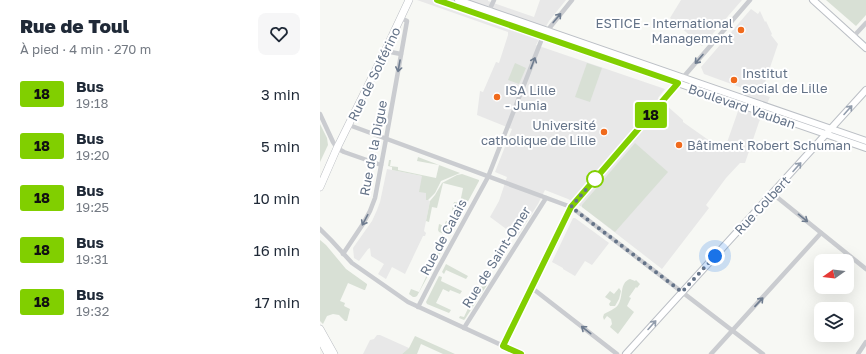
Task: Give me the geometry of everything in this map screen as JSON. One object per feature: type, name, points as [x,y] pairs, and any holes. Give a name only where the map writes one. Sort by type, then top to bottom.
[{"type":"main road","name":"Rue de Solférino","points":[[320,187],[337,148],[409,0]]},
{"type":"main road","name":"Boulevard Vauban","points":[[437,0],[487,17],[545,34],[866,148]]},
{"type":"main road","name":"Boulevard Vauban","points":[[458,0],[545,34]]},
{"type":"main road","points":[[813,0],[866,48]]},
{"type":"main road","name":"Boulevard Vauban","points":[[680,81],[866,141]]},
{"type":"main road","name":"Rue Colbert","points":[[626,354],[866,90]]},
{"type":"main road","name":"Rue de Solférino","points":[[320,178],[328,161],[337,148]]},
{"type":"main road","points":[[320,329],[334,354]]},
{"type":"main road","points":[[320,339],[328,354]]},
{"type":"street","points":[[487,17],[494,0]]},
{"type":"street","name":"Rue de Calais","points":[[418,307],[439,265],[488,177],[545,34],[572,0]]},
{"type":"street","points":[[503,346],[571,207],[750,0]]},
{"type":"street","name":"Rue de la Digue","points":[[343,254],[357,234],[370,211],[375,198],[407,21],[401,18]]},
{"type":"street","points":[[853,37],[866,23]]},
{"type":"street","points":[[385,51],[401,54]]},
{"type":"street","points":[[320,114],[337,148],[344,152],[381,165]]},
{"type":"street","points":[[349,126],[571,207],[764,354]]},
{"type":"street","points":[[773,194],[866,269]]},
{"type":"street","name":"Rue de Saint-Omer","points":[[464,328],[546,198]]},
{"type":"street","points":[[320,229],[355,267],[408,302],[521,354]]},
{"type":"street","points":[[711,354],[821,232]]},
{"type":"street","points":[[532,288],[617,354]]},
{"type":"street","points":[[858,354],[866,342]]},
{"type":"shaded area","name":"Université catholique de Lille","points":[[417,0],[488,0],[534,17],[540,0],[566,0],[549,21],[536,45],[665,89],[658,98],[683,120],[683,122],[724,151],[745,89],[704,74],[701,67],[751,9],[758,14],[760,11],[772,34],[771,35],[778,44],[761,94],[770,97],[759,122],[745,163],[740,163],[726,178],[706,205],[709,208],[662,269],[582,207],[568,199],[545,190],[517,237],[490,217],[499,201],[507,177],[495,172],[512,129],[477,115],[480,91],[483,92],[496,62],[499,63],[508,32]]},
{"type":"shaded area","points":[[681,0],[742,0],[702,46],[670,18]]},
{"type":"shaded area","points":[[826,0],[866,0],[866,15],[856,26]]},
{"type":"shaded area","points":[[515,63],[526,68],[519,84],[508,80]]},
{"type":"shaded area","points":[[587,63],[602,68],[590,102],[575,97]]},
{"type":"shaded area","points":[[320,124],[327,138],[328,145],[320,162]]},
{"type":"shaded area","points":[[635,143],[668,172],[615,232],[582,207],[582,205]]},
{"type":"shaded area","points":[[418,157],[439,165],[417,161]]},
{"type":"shaded area","points":[[389,160],[391,160],[390,166],[398,167],[398,170],[436,178],[439,165],[460,173],[441,181],[435,193],[428,200],[426,200],[426,193],[419,192],[422,176],[392,170],[392,167],[388,166]]},
{"type":"shaded area","points":[[387,169],[422,176],[426,199],[430,201],[424,231],[426,233],[425,236],[423,236],[405,274],[392,267],[386,279],[378,274],[384,264],[371,256],[370,248],[359,261],[354,258],[353,248],[372,221],[377,210]]},
{"type":"shaded area","points":[[462,174],[479,181],[459,218],[457,218],[452,210],[454,202],[460,203],[463,188],[443,183],[437,208],[432,207],[429,222],[426,221],[430,201],[442,183]]},
{"type":"shaded area","points":[[573,218],[609,243],[592,265],[585,261],[575,276],[552,262]]},
{"type":"shaded area","points":[[448,220],[456,222],[449,236],[439,232],[438,230],[439,224],[444,226]]},
{"type":"shaded area","points":[[320,240],[346,269],[367,284],[364,290],[348,283],[340,301],[345,303],[344,306],[350,309],[347,321],[339,315],[333,314],[327,316],[323,324],[320,321]]},
{"type":"shaded area","points":[[439,249],[441,252],[417,296],[413,297],[409,294],[411,289],[419,292]]},
{"type":"shaded area","points":[[446,264],[468,276],[466,279],[446,270],[444,274],[442,272]]},
{"type":"shaded area","points":[[439,276],[442,277],[441,281],[462,291],[460,294],[443,289],[436,303],[451,310],[449,313],[427,304],[426,302]]},
{"type":"shaded area","points":[[630,279],[636,280],[640,284],[629,297],[631,298],[627,306],[634,312],[618,334],[610,327],[612,324],[611,319],[607,316],[604,320],[603,317],[604,314],[614,309],[618,305],[624,283]]},
{"type":"shaded area","points":[[487,285],[465,319],[459,318],[460,316],[464,317],[477,289],[475,288]]},
{"type":"shaded area","points":[[619,288],[621,291],[619,299],[615,306],[610,306],[609,304],[611,301],[605,297],[610,291],[614,294]]},
{"type":"shaded area","points":[[377,335],[409,348],[402,354],[363,354],[370,340],[374,339]]},
{"type":"shaded area","points":[[415,336],[455,354],[443,354],[421,344],[417,354],[402,354],[409,348]]},
{"type":"bus line","name":"18","points":[[437,0],[678,83],[571,207],[503,346],[521,354]]},
{"type":"place","name":"ESTICE - International Management","points":[[741,30]]},
{"type":"place","name":"Institut social de Lille","points":[[734,80]]},
{"type":"place","name":"ISA Lille - Junia","points":[[497,97]]},
{"type":"place","name":"Université catholique de Lille","points":[[604,132]]},
{"type":"place","name":"Bâtiment Robert Schuman","points":[[679,145]]},
{"type":"route","points":[[595,179],[571,207],[682,292],[715,256]]}]
